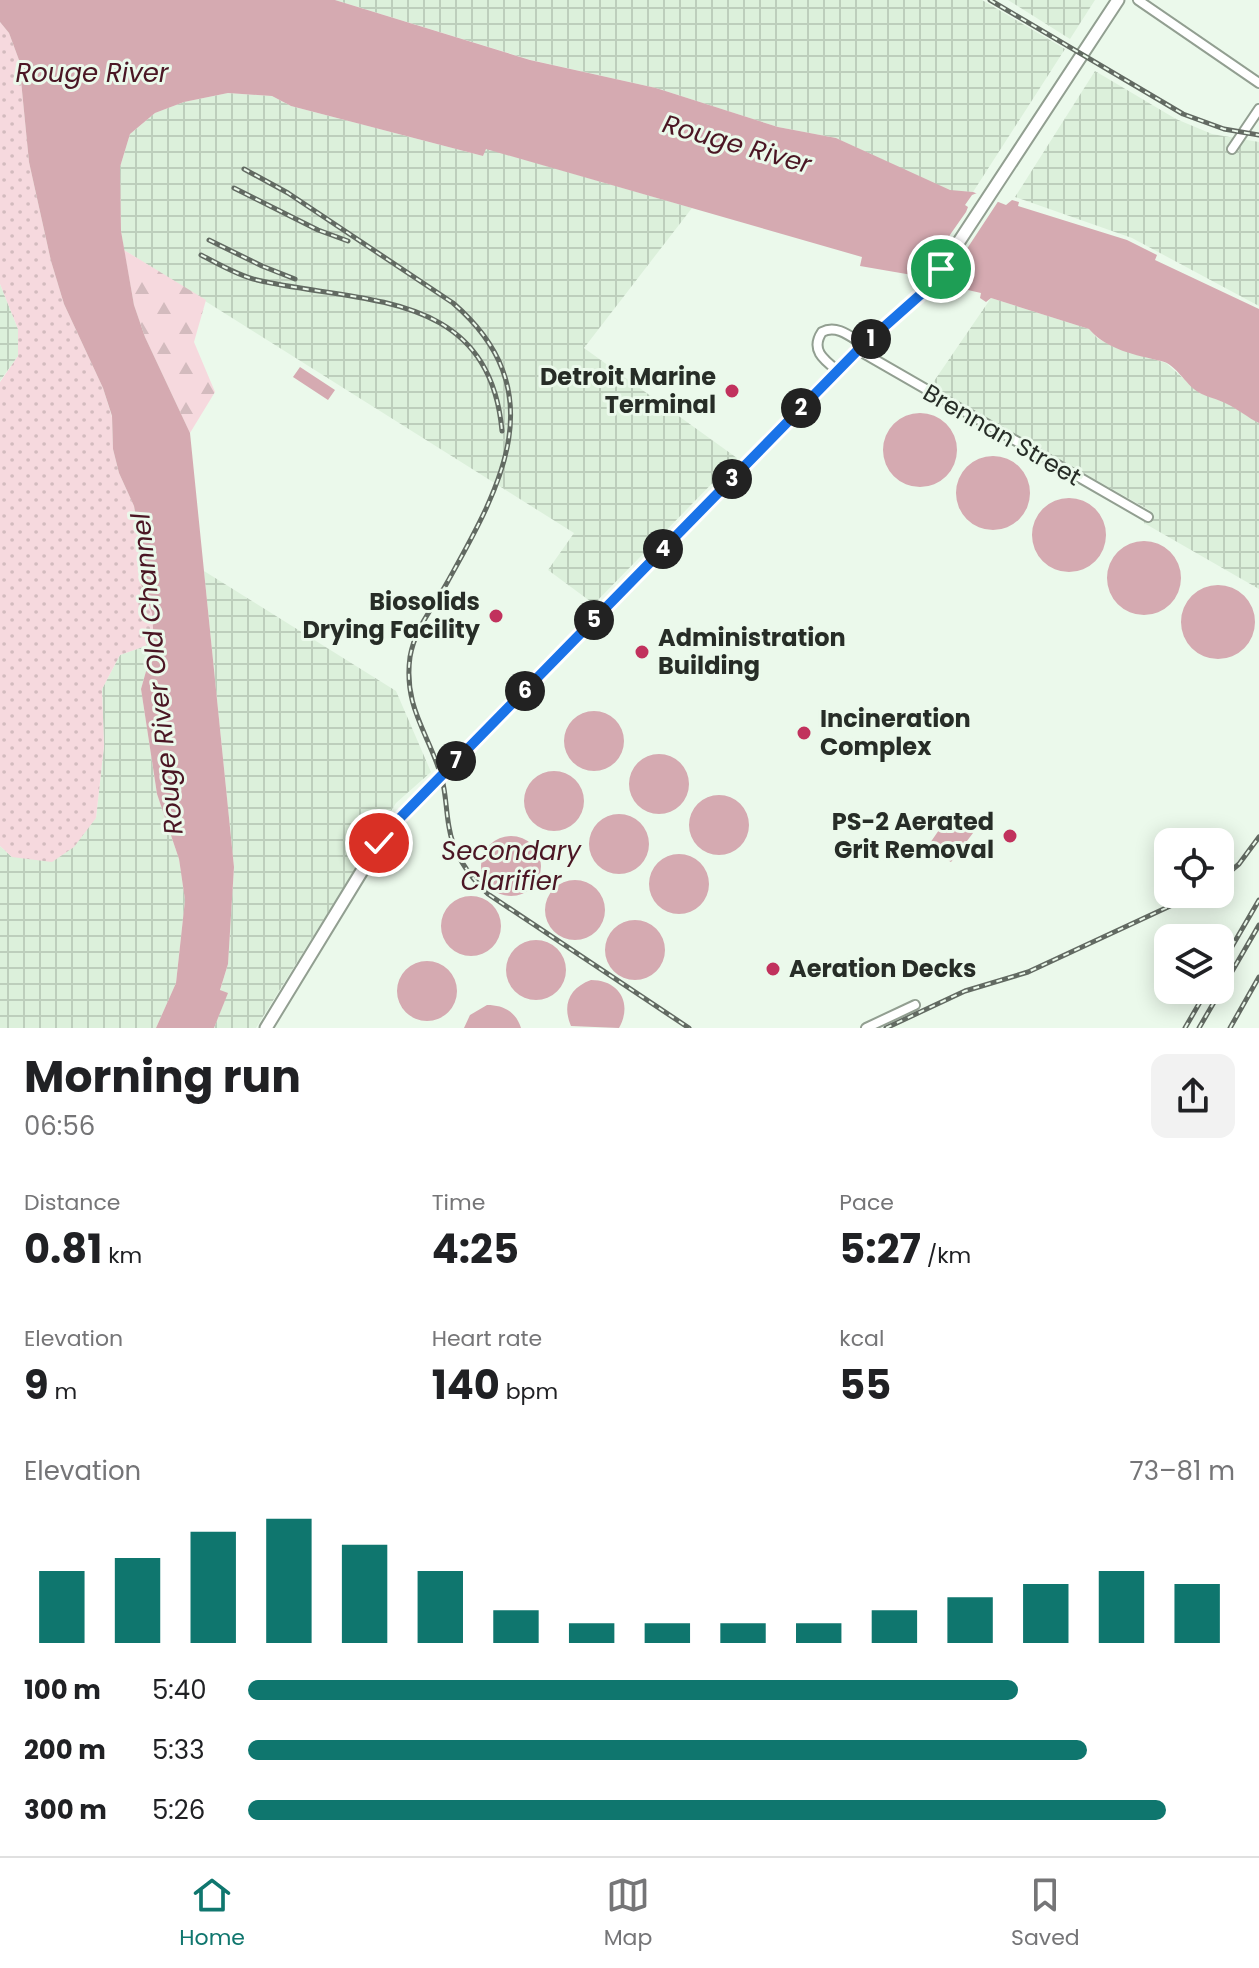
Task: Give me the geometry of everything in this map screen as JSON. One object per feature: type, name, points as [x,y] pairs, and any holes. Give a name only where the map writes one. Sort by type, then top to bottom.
[{"type":"main road","points":[[266,1028],[379,843],[398,820],[861,347],[930,283],[990,198],[1118,0]]},
{"type":"street","points":[[1138,0],[1259,83]]},
{"type":"street","points":[[1232,149],[1259,109]]},
{"type":"street","name":"Brennan Street","points":[[838,371],[821,357],[816,345],[822,332],[830,327],[1148,517]]},
{"type":"street","points":[[866,1028],[915,1005]]},
{"type":"shaded area","points":[[335,0],[982,0],[1065,49],[973,192],[950,191],[836,138],[778,127],[656,88],[531,60]]},
{"type":"shaded area","points":[[1008,0],[1095,0],[1070,39]]},
{"type":"shaded area","points":[[1095,71],[1176,119],[1212,134],[1259,142],[1259,306],[1132,238],[1015,197]]},
{"type":"shaded area","points":[[228,93],[272,96],[291,106],[483,156],[485,148],[692,208],[584,348],[737,458],[594,604],[548,570],[574,533],[124,250],[120,167],[130,134],[155,113],[184,102]]},
{"type":"shaded area","points":[[0,284],[18,329],[18,356],[0,381]]},
{"type":"shaded area","points":[[991,298],[1089,329],[1097,338],[1114,347],[1166,363],[1200,393],[1227,403],[1259,423],[1259,589],[1144,523],[1151,511],[930,387]]},
{"type":"shaded area","points":[[204,571],[396,691],[431,772],[396,803],[256,1028],[214,1028],[227,994],[220,991],[228,964],[234,867]]},
{"type":"shaded area","points":[[154,643],[141,689],[157,794],[179,859],[185,900],[176,983],[156,1028],[0,1028],[0,846],[12,857],[96,818],[104,746],[102,689],[120,655]]},
{"type":"green space","points":[[0,22],[9,33],[19,60],[29,162],[51,261],[64,304],[103,388],[112,417],[113,449],[119,473],[134,506],[139,534],[139,579],[152,613],[154,643],[120,655],[102,689],[104,746],[96,818],[74,847],[52,862],[12,857],[0,846],[0,382],[18,356],[18,329],[0,284]]},
{"type":"green space","points":[[124,250],[206,300],[194,342],[215,392],[190,433],[145,337],[134,305]]},
{"type":"water","name":"Rouge River","points":[[0,0],[335,0],[530,60],[656,88],[778,127],[836,138],[950,190],[973,192],[1006,205],[1012,200],[1019,202],[1018,206],[1127,240],[1157,255],[1155,260],[1259,309],[1259,423],[1231,406],[1198,392],[1166,363],[1113,347],[1089,329],[991,298],[986,302],[980,298],[981,293],[946,285],[919,273],[918,276],[860,266],[862,257],[486,149],[483,156],[291,106],[272,96],[228,93],[184,102],[155,113],[130,134],[120,167],[121,231],[134,305],[145,337],[190,433],[234,867],[228,964],[220,990],[228,993],[214,1028],[156,1028],[176,983],[185,900],[179,859],[157,794],[141,689],[154,643],[152,613],[139,579],[139,534],[134,506],[119,473],[113,449],[112,416],[103,388],[64,304],[51,261],[29,162],[19,60],[9,33],[0,22]]},
{"type":"water","points":[[300,367],[335,390],[328,400],[293,377]]},
{"type":"water","points":[[920,413],[941,419],[951,429],[957,450],[951,471],[941,481],[920,487],[899,481],[889,471],[883,450],[889,429],[899,419]]},
{"type":"water","points":[[993,456],[1014,462],[1024,472],[1030,493],[1024,514],[1014,524],[993,530],[972,524],[962,514],[956,493],[962,472],[972,462]]},
{"type":"water","points":[[1069,498],[1090,504],[1100,514],[1106,535],[1100,556],[1090,566],[1069,572],[1048,566],[1038,556],[1032,535],[1038,514],[1048,504]]},
{"type":"water","points":[[1144,541],[1165,547],[1175,557],[1181,578],[1175,599],[1165,609],[1144,615],[1123,609],[1113,599],[1107,578],[1113,557],[1123,547]]},
{"type":"water","points":[[1218,585],[1239,591],[1249,601],[1255,622],[1249,643],[1239,653],[1218,659],[1197,653],[1187,643],[1181,622],[1187,601],[1197,591]]},
{"type":"water","points":[[594,711],[615,720],[624,741],[615,762],[594,771],[573,762],[564,741],[573,720]]},
{"type":"water","points":[[659,754],[680,763],[689,784],[680,805],[659,814],[638,805],[629,784],[638,763]]},
{"type":"water","points":[[554,771],[575,780],[584,801],[575,822],[554,831],[533,822],[524,801],[533,780]]},
{"type":"water","points":[[719,795],[740,804],[749,825],[740,846],[719,855],[698,846],[689,825],[698,804]]},
{"type":"water","points":[[619,814],[640,823],[649,844],[640,865],[619,874],[598,865],[589,844],[598,823]]},
{"type":"water","points":[[948,817],[973,833],[951,862],[929,850],[930,843]]},
{"type":"water","name":"Secondary Clarifier","points":[[511,836],[532,845],[541,866],[532,887],[511,896],[490,887],[481,866],[490,845]]},
{"type":"water","points":[[679,854],[700,863],[709,884],[700,905],[679,914],[658,905],[649,884],[658,863]]},
{"type":"water","name":"Secondary Clarifier","points":[[575,880],[596,889],[605,910],[596,931],[575,940],[554,931],[545,910],[554,889]]},
{"type":"water","name":"Secondary Clarifier","points":[[471,896],[492,905],[501,926],[492,947],[471,956],[450,947],[441,926],[450,905]]},
{"type":"water","points":[[635,920],[656,929],[665,950],[656,971],[635,980],[614,971],[605,950],[614,929]]},
{"type":"water","name":"Secondary Clarifier","points":[[536,940],[557,949],[566,970],[557,991],[536,1000],[515,991],[506,970],[515,949]]},
{"type":"water","name":"Secondary Clarifier","points":[[427,961],[448,970],[457,991],[448,1012],[427,1021],[406,1012],[397,991],[406,970]]},
{"type":"water","points":[[591,980],[609,984],[621,995],[624,1010],[619,1028],[571,1026],[567,1011],[569,998],[583,983]]},
{"type":"water","points":[[487,1005],[508,1010],[521,1028],[464,1028],[470,1015]]},
{"type":"pier","points":[[982,191],[1001,197],[953,270],[956,273],[946,285],[943,283],[940,286],[919,279],[966,212],[968,207],[965,205],[972,195]]},
{"type":"railway","points":[[990,0],[1183,114],[1224,129],[1259,135]]},
{"type":"railway","points":[[244,169],[288,193],[453,303],[484,336],[503,370],[510,405],[509,439],[500,474],[468,545],[412,646],[409,675],[414,706],[442,779],[454,846],[474,880],[488,894],[689,1028]]},
{"type":"railway","points":[[234,188],[318,230],[348,241]]},
{"type":"railway","points":[[209,240],[295,279]]},
{"type":"railway","points":[[201,255],[250,278],[376,301],[413,311],[446,327],[473,350],[492,384],[502,431]]},
{"type":"railway","points":[[1234,868],[1259,837]]},
{"type":"railway","points":[[1234,943],[1259,900]]},
{"type":"railway","points":[[886,1028],[965,991],[1028,972],[1166,908]]},
{"type":"railway","points":[[1199,1028],[1259,925]]},
{"type":"railway","points":[[1230,1028],[1259,977]]},
{"type":"railway","points":[[1185,1028],[1199,1004]]},
{"type":"place","name":"Detroit Marine Terminal","points":[[732,391]]},
{"type":"place","name":"Biosolids Drying Facility","points":[[496,616]]},
{"type":"place","name":"Administration Building","points":[[642,652]]},
{"type":"place","name":"Incineration Complex","points":[[804,733]]},
{"type":"place","name":"PS-2 Aerated Grit Removal","points":[[1010,836]]},
{"type":"place","name":"Aeration Decks","points":[[773,969]]},
{"type":"route","points":[[379,843],[398,820],[858,350],[920,295],[941,269]]},
{"type":"water label","name":"Rouge River Old Channel","points":[[157,674]]}]
